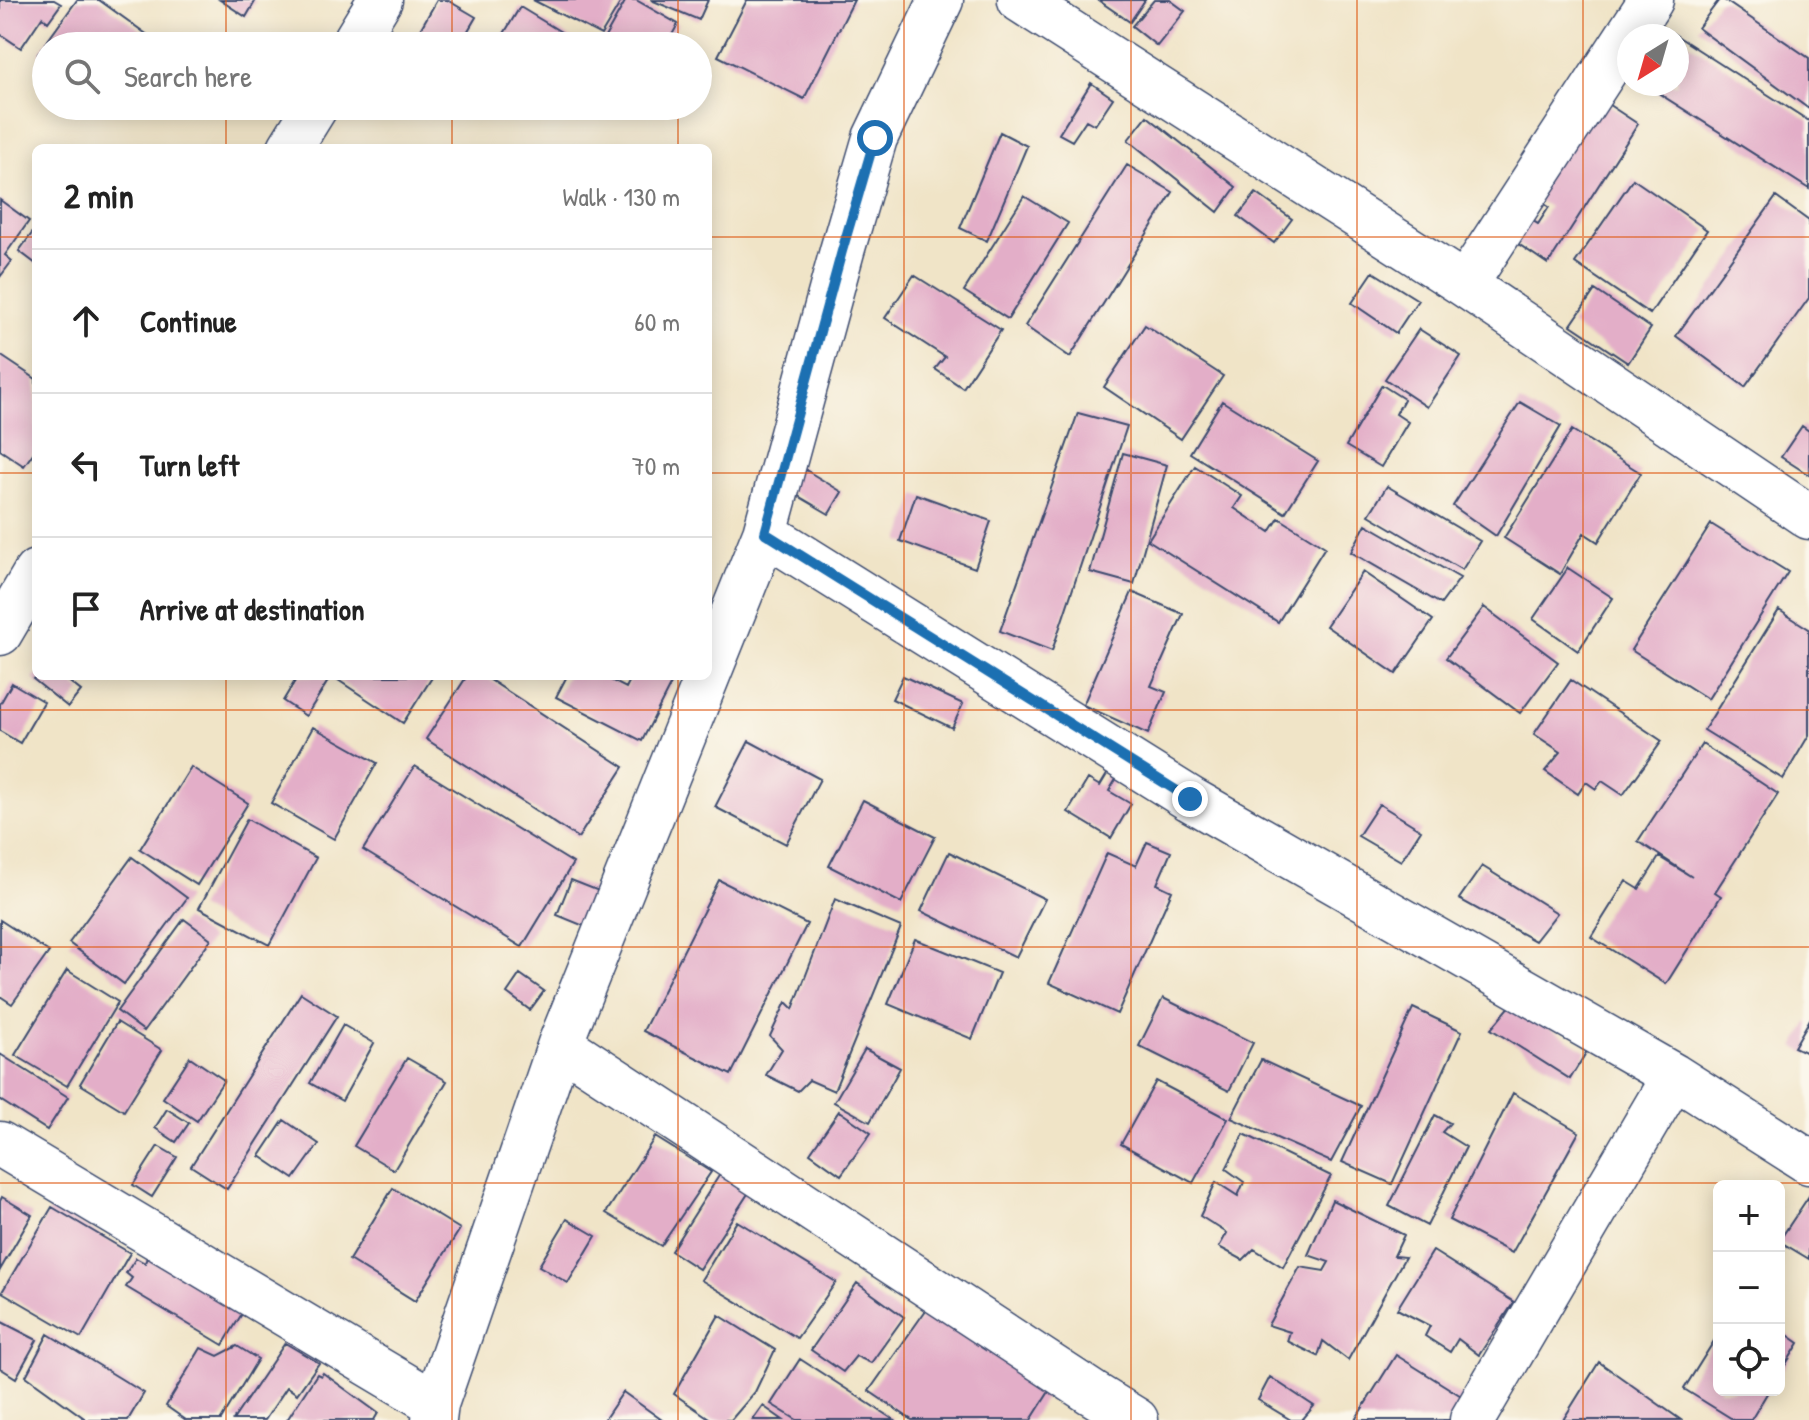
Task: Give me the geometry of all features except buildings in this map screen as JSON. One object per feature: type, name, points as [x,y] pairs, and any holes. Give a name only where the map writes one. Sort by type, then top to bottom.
[{"type":"street","points":[[361,32],[380,0]]},
{"type":"street","points":[[712,665],[765,533],[875,138],[941,0]]},
{"type":"street","points":[[1020,0],[1465,285],[1809,517]]},
{"type":"street","points":[[1465,285],[1651,0]]},
{"type":"street","points":[[292,144],[307,120]]},
{"type":"street","points":[[765,533],[1190,799],[1674,1076],[1809,1162]]},
{"type":"street","points":[[0,633],[32,579]]},
{"type":"street","points":[[0,1144],[435,1412],[560,1044],[706,680]]},
{"type":"street","points":[[560,1044],[1083,1407],[1136,1420]]},
{"type":"street","points":[[1472,1420],[1674,1076]]},
{"type":"route","points":[[875,138],[765,533],[1190,799]]}]
